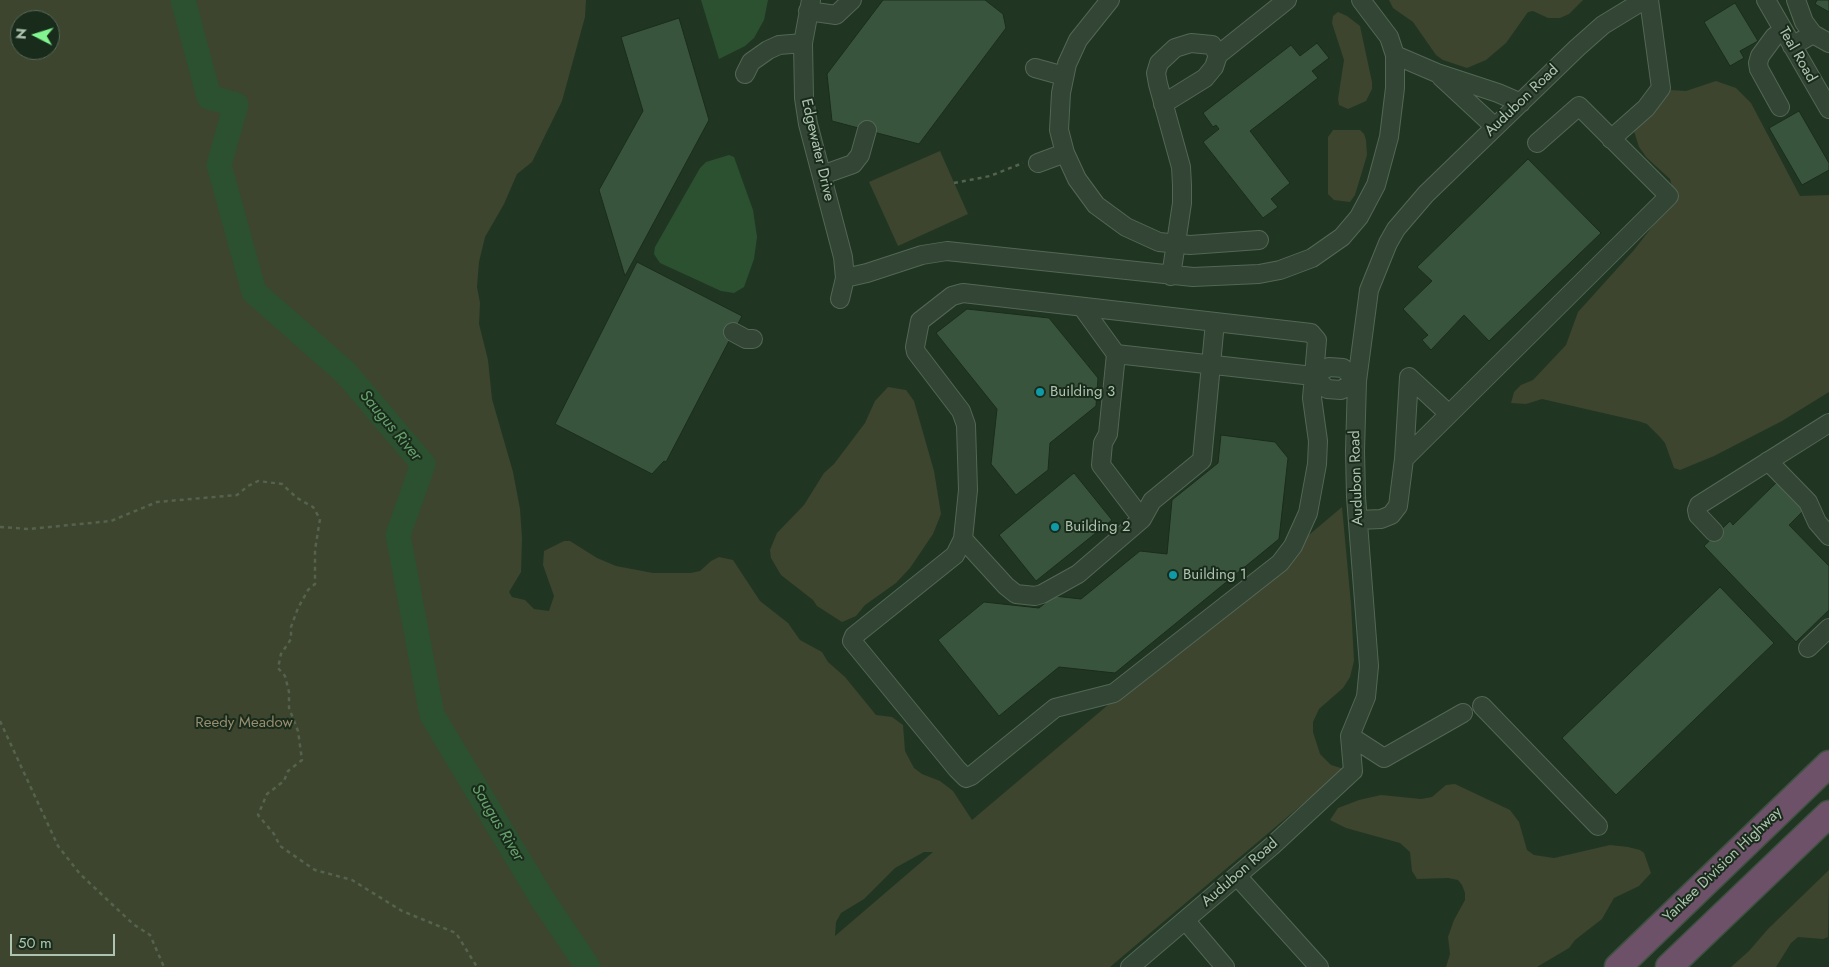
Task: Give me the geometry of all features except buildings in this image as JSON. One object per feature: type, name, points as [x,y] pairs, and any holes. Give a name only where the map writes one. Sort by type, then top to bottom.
[{"type":"highway","name":"Yankee Division Highway","points":[[1618,967],[1829,764]]},
{"type":"highway","points":[[1669,967],[1829,814]]},
{"type":"street","points":[[810,6],[836,15],[852,0]]},
{"type":"street","points":[[1110,0],[1078,40],[1064,76],[1058,119],[1065,152],[1077,179],[1096,205],[1126,227],[1147,238],[1176,244],[1259,240]]},
{"type":"street","points":[[1163,104],[1205,78],[1214,67],[1218,55],[1287,0]]},
{"type":"street","points":[[845,278],[867,274],[922,255],[953,251],[1170,276],[1223,277],[1280,270],[1312,258],[1342,237],[1363,209],[1376,185],[1393,114],[1395,55],[1389,37],[1361,0]]},
{"type":"street","name":"Audubon Road","points":[[1130,967],[1237,876],[1353,771],[1350,736],[1366,696],[1370,666],[1358,520],[1355,451],[1358,381],[1369,290],[1388,243],[1396,229],[1426,194],[1594,32],[1644,0]]},
{"type":"street","points":[[1612,139],[1646,108],[1661,88],[1650,0]]},
{"type":"street","name":"Teal Road","points":[[1766,0],[1829,109]]},
{"type":"street","points":[[1796,0],[1804,22],[1813,34],[1829,43]]},
{"type":"street","name":"Edgewater Drive","points":[[810,6],[803,42],[806,111],[843,258],[845,278],[840,299]]},
{"type":"street","points":[[1780,107],[1759,69],[1758,62],[1760,56],[1774,37],[1783,30]]},
{"type":"street","points":[[1792,46],[1813,34]]},
{"type":"street","points":[[745,74],[751,62],[768,50],[779,45],[803,42]]},
{"type":"street","points":[[1170,276],[1182,203],[1181,167],[1156,73],[1163,57],[1182,45],[1198,43],[1212,45],[1218,55]]},
{"type":"street","points":[[1395,55],[1437,73],[1521,102]]},
{"type":"street","points":[[1035,68],[1064,76]]},
{"type":"street","points":[[1437,73],[1496,127]]},
{"type":"street","points":[[1404,459],[1669,196],[1578,106],[1537,143]]},
{"type":"street","points":[[822,175],[853,164],[860,155],[867,130]]},
{"type":"street","points":[[1033,162],[1065,152]]},
{"type":"street","points":[[960,293],[1215,322],[1313,334],[1317,340],[1312,406],[1318,441],[1314,486],[1303,524],[1284,559],[1114,693],[1055,708],[967,778],[963,776],[852,642],[854,636],[955,555],[963,538],[968,490],[966,425],[961,412],[915,351],[917,325],[950,297],[960,293]]},
{"type":"street","points":[[1082,307],[1116,354],[1108,434],[1103,443],[1101,464],[1142,519]]},
{"type":"street","points":[[963,538],[1006,586],[1016,594],[1036,596],[1078,574],[1142,519],[1152,501],[1202,460],[1215,322]]},
{"type":"street","points":[[733,332],[747,339],[753,339]]},
{"type":"street","points":[[1116,354],[1313,376],[1327,389],[1341,390],[1358,381]]},
{"type":"street","points":[[1358,520],[1381,519],[1398,506],[1404,459],[1409,377],[1449,414]]},
{"type":"street","points":[[1714,532],[1698,515],[1698,506],[1829,423]]},
{"type":"street","points":[[1768,461],[1808,502],[1817,522],[1829,536]]},
{"type":"street","points":[[1808,648],[1829,628]]},
{"type":"street","points":[[1482,706],[1598,826]]},
{"type":"street","points":[[1350,736],[1384,758],[1463,712]]},
{"type":"street","points":[[1237,876],[1319,967]]},
{"type":"street","points":[[1185,920],[1225,967]]},
{"type":"path","points":[[954,183],[990,176],[1033,162]]},
{"type":"path","points":[[0,527],[28,529],[111,521],[157,502],[237,495],[258,481],[282,484],[297,498],[313,507],[320,519],[315,550],[315,584],[308,590],[298,608],[291,627],[291,639],[281,654],[278,668],[285,676],[289,692],[289,708],[298,730],[302,760],[288,771],[284,781],[267,794],[258,815],[274,834],[280,846],[315,870],[352,880],[402,911],[456,934],[477,967]]},
{"type":"path","points":[[0,721],[58,846],[87,880],[133,924],[150,935],[164,967]]},
{"type":"green space","name":"Reedy Meadow","points":[[0,0],[586,0],[585,17],[562,101],[532,162],[517,174],[504,204],[485,237],[479,262],[477,287],[480,303],[479,324],[488,360],[492,399],[513,472],[520,509],[522,538],[521,572],[509,592],[512,597],[525,600],[534,609],[549,611],[554,596],[543,565],[544,551],[564,541],[570,541],[597,558],[616,566],[653,573],[691,573],[700,571],[711,561],[719,557],[733,560],[760,601],[788,623],[800,640],[822,652],[828,662],[845,677],[876,715],[892,717],[903,725],[905,751],[914,768],[922,774],[940,781],[953,791],[972,820],[1342,507],[1354,661],[1350,677],[1343,688],[1319,709],[1313,722],[1313,732],[1320,754],[1331,765],[1344,769],[1110,967],[0,967]],"holes":[[[924,852],[933,852],[835,936],[836,922],[841,913],[864,899],[895,868]]]},
{"type":"green space","points":[[1389,0],[1583,0],[1569,14],[1560,18],[1548,18],[1533,11],[1528,12],[1506,43],[1486,60],[1467,68],[1443,60],[1436,55],[1413,22],[1393,8]]},
{"type":"green space","points":[[1338,12],[1360,26],[1372,82],[1372,89],[1366,101],[1348,109],[1339,105],[1338,99],[1344,60],[1332,23],[1333,16]]},
{"type":"green space","points":[[1716,81],[1736,88],[1751,103],[1800,196],[1829,195],[1829,392],[1782,421],[1714,456],[1680,470],[1674,468],[1665,443],[1647,424],[1542,399],[1526,404],[1511,403],[1514,392],[1521,385],[1533,380],[1566,345],[1578,312],[1634,250],[1666,209],[1674,194],[1670,179],[1647,158],[1639,147],[1633,128],[1669,90],[1686,91]]},
{"type":"green space","points":[[1333,130],[1360,130],[1366,140],[1367,155],[1355,195],[1350,202],[1334,200],[1328,194],[1328,137]]},
{"type":"green space","points":[[940,151],[968,214],[898,246],[869,182]]},
{"type":"green space","points":[[888,387],[906,390],[914,401],[934,471],[941,514],[933,534],[910,568],[896,583],[865,605],[856,616],[842,622],[817,606],[813,600],[781,575],[771,558],[770,550],[777,533],[804,505],[824,473],[834,464],[865,423],[875,401]]},
{"type":"green space","points":[[1455,784],[1510,810],[1519,822],[1527,850],[1534,855],[1554,858],[1610,845],[1628,847],[1644,853],[1651,873],[1639,886],[1614,898],[1602,919],[1575,940],[1569,948],[1537,967],[1446,967],[1450,954],[1448,937],[1454,920],[1465,900],[1462,885],[1458,880],[1448,878],[1417,879],[1412,871],[1410,852],[1400,843],[1346,828],[1330,820],[1338,808],[1359,800],[1381,795],[1421,799],[1432,797],[1446,785]]},
{"type":"green space","points":[[1829,870],[1828,937],[1823,939],[1798,937],[1791,943],[1776,967],[1731,967],[1749,951],[1768,929]]},
{"type":"shaded area","points":[[701,0],[768,0],[764,20],[754,38],[745,46],[719,59]]},
{"type":"shaded area","points":[[729,155],[734,157],[753,210],[757,237],[754,259],[744,287],[734,293],[721,291],[660,263],[654,254],[655,247],[700,168],[706,162]]},
{"type":"waterway","name":"Saugus River","points":[[183,0],[209,97],[236,105],[219,165],[254,292],[346,373],[423,464],[398,535],[432,715],[541,897],[588,967]]},
{"type":"place","name":"Building 3","points":[[1040,392]]},
{"type":"place","name":"Building 2","points":[[1055,527]]},
{"type":"place","name":"Building 1","points":[[1173,575]]}]
